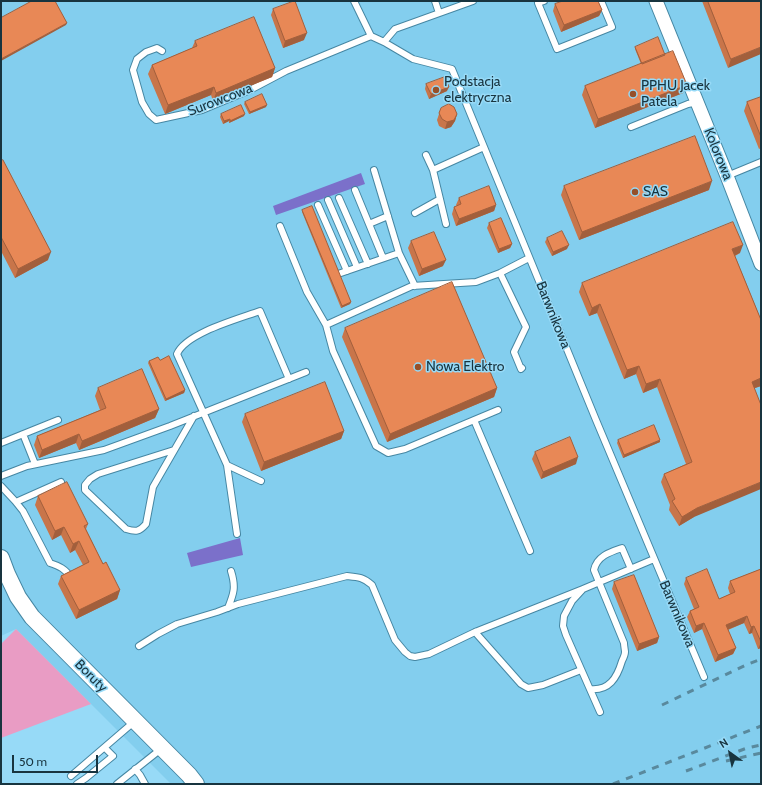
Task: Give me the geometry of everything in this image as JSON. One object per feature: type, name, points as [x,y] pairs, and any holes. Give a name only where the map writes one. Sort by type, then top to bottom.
[{"type":"street","name":"Kolorowa","points":[[656,1],[761,264]]},
{"type":"street","name":"Boruty","points":[[1,558],[18,597],[32,617],[136,721],[196,784]]},
{"type":"lane","points":[[354,1],[371,36]]},
{"type":"lane","points":[[435,1],[439,13]]},
{"type":"lane","points":[[384,42],[395,29],[473,1]]},
{"type":"lane","points":[[544,1],[538,3],[557,49],[612,27],[601,1]]},
{"type":"lane","name":"Barwnikowa","points":[[371,36],[413,59],[452,70],[704,677]]},
{"type":"lane","name":"Surowcowa","points":[[162,51],[157,48],[146,52],[137,59],[133,70],[142,102],[149,114],[156,120],[202,110],[250,90],[286,71],[371,36]]},
{"type":"lane","points":[[631,126],[697,102]]},
{"type":"lane","points":[[433,170],[484,147]]},
{"type":"lane","points":[[426,155],[433,170],[446,224]]},
{"type":"lane","points":[[727,176],[761,162]]},
{"type":"lane","points":[[374,170],[399,253],[415,286]]},
{"type":"lane","points":[[355,190],[383,258]]},
{"type":"lane","points":[[339,198],[368,264]]},
{"type":"lane","points":[[415,213],[440,199]]},
{"type":"lane","points":[[328,200],[357,267]]},
{"type":"lane","points":[[318,206],[347,271]]},
{"type":"lane","points":[[369,224],[388,216]]},
{"type":"lane","points":[[328,228],[348,217]]},
{"type":"lane","points":[[280,226],[307,292],[326,324],[333,351],[376,446],[388,453],[405,449],[498,410]]},
{"type":"lane","points":[[347,243],[357,239]]},
{"type":"lane","points":[[335,266],[339,277],[347,271],[357,267],[399,253]]},
{"type":"lane","points":[[326,324],[353,310],[412,286],[476,282],[500,273],[530,258]]},
{"type":"lane","points":[[500,273],[526,327],[514,352],[521,369],[522,368]]},
{"type":"lane","points":[[237,534],[227,465],[177,354],[179,349],[186,343],[202,333],[260,311],[288,379]]},
{"type":"lane","points":[[1,476],[27,466],[104,450],[306,372]]},
{"type":"lane","points":[[174,450],[98,474],[90,479],[85,486],[85,490],[126,529],[133,532],[139,531],[146,524],[153,488],[194,416]]},
{"type":"lane","points":[[1,443],[58,420]]},
{"type":"lane","points":[[474,420],[530,551]]},
{"type":"lane","points":[[23,434],[36,464]]},
{"type":"lane","points":[[227,465],[261,481]]},
{"type":"lane","points":[[16,502],[61,482]]},
{"type":"lane","points":[[1,486],[22,511],[50,563],[61,567],[69,573],[71,578]]},
{"type":"lane","points":[[590,689],[600,689],[612,681],[619,670],[625,652],[624,643],[594,570],[595,564],[600,558],[608,553],[622,548],[631,569]]},
{"type":"lane","points":[[139,646],[177,624],[238,604],[347,576],[359,577],[372,585],[395,640],[405,652],[410,656],[415,657],[429,654],[475,632],[599,583],[654,558]]},
{"type":"lane","points":[[228,608],[233,595],[234,587],[231,571]]},
{"type":"lane","points":[[583,589],[572,601],[564,616],[563,626],[600,712]]},
{"type":"lane","points":[[475,632],[521,684],[528,688],[543,685],[581,670]]},
{"type":"lane","points":[[71,776],[136,721]]},
{"type":"lane","points":[[77,784],[113,756],[105,748]]},
{"type":"lane","points":[[117,784],[162,748]]},
{"type":"lane","points":[[135,769],[140,774],[145,784]]},
{"type":"shaded area","points":[[1,1],[761,1],[761,784],[171,784],[16,629],[1,636]]},
{"type":"shaded area","points":[[361,173],[365,184],[276,215],[273,206]]},
{"type":"shaded area","points":[[240,538],[243,555],[191,567],[187,553]]},
{"type":"shaded area","points":[[16,629],[91,704],[1,738],[1,644]]},
{"type":"building","points":[[32,1],[55,1],[67,23],[1,59],[1,18]]},
{"type":"building","points":[[295,1],[307,33],[285,41],[273,9]]},
{"type":"building","points":[[563,1],[598,1],[602,10],[564,25],[555,4]]},
{"type":"building","points":[[708,1],[761,1],[761,47],[731,59]]},
{"type":"building","points":[[254,17],[275,68],[216,93],[214,87],[168,105],[152,65],[197,46],[195,41]]},
{"type":"building","points":[[658,37],[665,55],[642,64],[635,47]]},
{"type":"building","name":"PPHU Jacek Patela","points":[[673,51],[687,85],[598,119],[585,86]]},
{"type":"building","points":[[445,77],[449,87],[431,94],[426,84]]},
{"type":"building","points":[[262,94],[267,105],[250,112],[245,102]]},
{"type":"building","points":[[761,97],[761,137],[747,102]]},
{"type":"building","points":[[449,104],[454,107],[457,114],[454,120],[447,122],[442,119],[439,113],[441,108]]},
{"type":"building","points":[[241,105],[245,114],[230,121],[230,119],[224,121],[221,114]]},
{"type":"building","name":"SAS","points":[[695,136],[712,181],[582,232],[564,186]]},
{"type":"building","points":[[3,160],[51,252],[18,269],[1,237],[1,161]]},
{"type":"building","points":[[489,186],[496,205],[459,219],[454,207],[461,204],[459,198]]},
{"type":"building","points":[[312,206],[351,302],[342,306],[302,210]]},
{"type":"building","points":[[501,218],[512,244],[499,249],[489,223]]},
{"type":"building","points":[[733,222],[743,245],[732,249],[761,320],[761,378],[752,382],[761,405],[761,482],[697,508],[682,517],[672,501],[675,499],[664,474],[692,462],[660,379],[646,384],[639,366],[627,370],[600,304],[592,308],[582,283]]},
{"type":"building","points":[[562,231],[569,245],[553,252],[547,238]]},
{"type":"building","points":[[434,232],[446,260],[422,269],[411,241]]},
{"type":"building","name":"Nowa Elektro","points":[[452,282],[497,388],[390,434],[345,328]]},
{"type":"building","points":[[169,356],[185,390],[166,399],[149,361],[158,357],[160,360]]},
{"type":"building","points":[[142,369],[159,409],[82,441],[79,434],[42,450],[37,436],[106,408],[98,388]]},
{"type":"building","points":[[325,382],[344,431],[264,462],[245,414]]},
{"type":"building","points":[[654,425],[660,440],[624,455],[618,440]]},
{"type":"building","points":[[570,437],[578,457],[543,472],[535,452]]},
{"type":"building","points":[[67,482],[88,524],[84,526],[103,564],[106,562],[120,590],[79,610],[61,576],[89,562],[79,541],[73,544],[64,527],[55,531],[38,496]]},
{"type":"building","points":[[707,569],[719,599],[735,592],[730,581],[761,569],[761,642],[754,626],[751,627],[747,616],[726,625],[736,648],[718,655],[704,623],[696,626],[690,611],[699,607],[686,578]]},
{"type":"building","points":[[634,575],[659,637],[639,644],[614,582]]},
{"type":"railway","points":[[662,705],[761,659]]},
{"type":"railway","points":[[613,784],[761,726]]},
{"type":"railway","points":[[686,771],[747,748],[761,745]]},
{"type":"railway","points":[[726,761],[761,753]]},
{"type":"place","name":"Podstacja elektryczna","points":[[436,90]]},
{"type":"place","name":"PPHU Jacek Patela","points":[[633,94]]},
{"type":"place","name":"SAS","points":[[635,192]]},
{"type":"place","name":"Nowa Elektro","points":[[418,367]]}]
